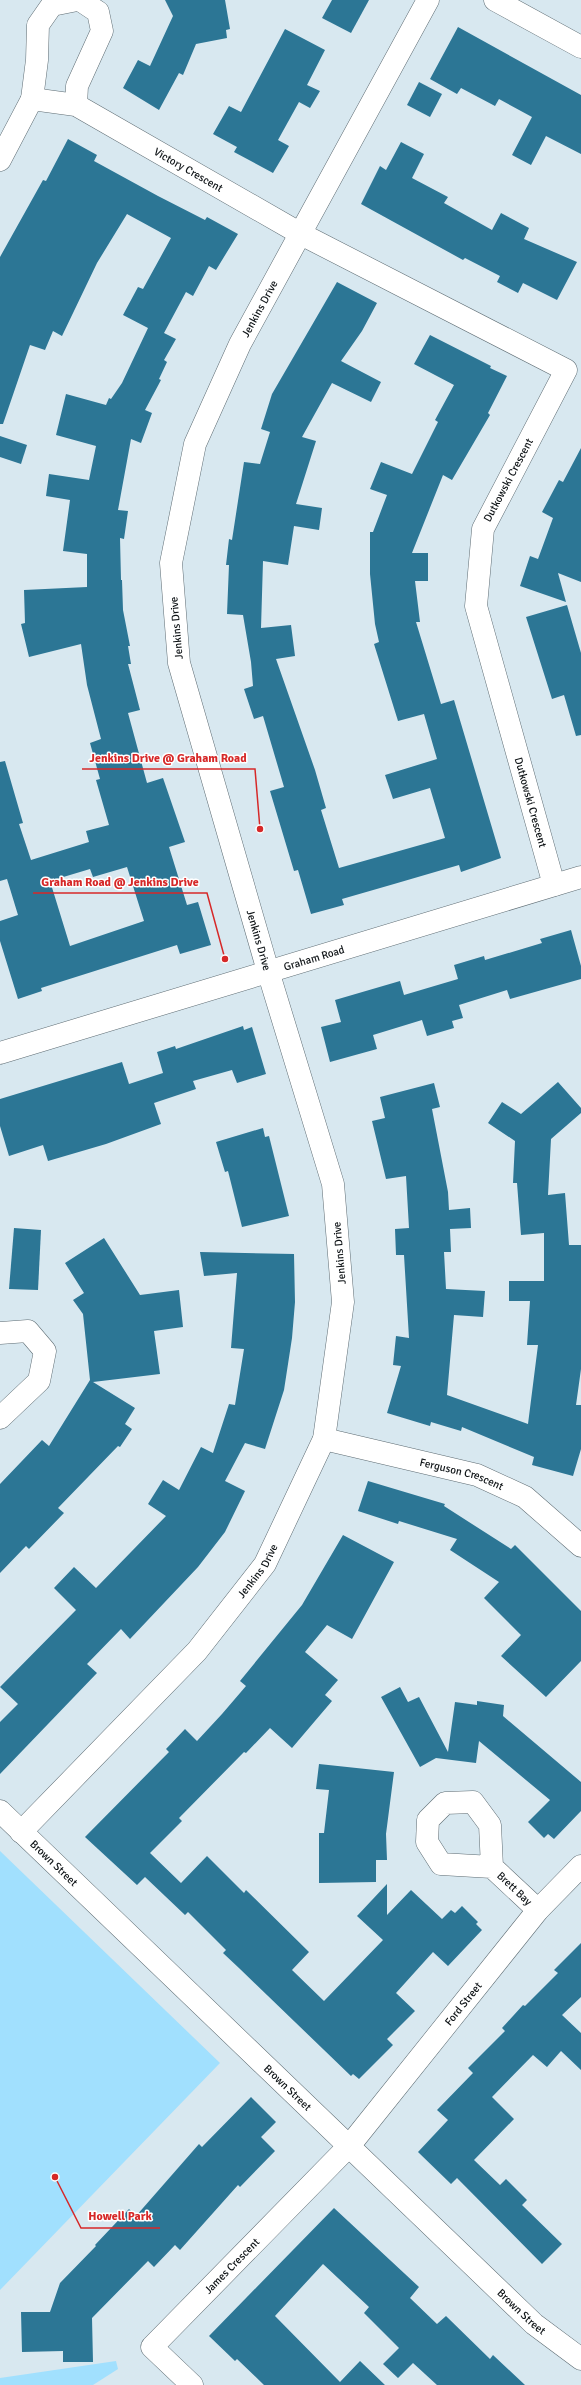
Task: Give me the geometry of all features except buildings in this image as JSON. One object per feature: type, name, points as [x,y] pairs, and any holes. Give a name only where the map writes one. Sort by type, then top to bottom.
[{"type":"street","points":[[0,160],[32,99],[38,60],[38,25],[52,5],[78,0],[98,12],[102,31],[77,86],[76,105]]},
{"type":"street","name":"Jenkins Drive","points":[[21,1832],[197,1651],[265,1564],[324,1438],[343,1302],[333,1184],[268,972],[179,663],[171,563],[195,444],[240,344],[428,0]]},
{"type":"street","points":[[495,0],[581,47]]},
{"type":"street","name":"Victory Crescent","points":[[32,99],[76,105],[301,234]]},
{"type":"street","name":"Dutkowski Crescent","points":[[301,234],[566,370],[483,529],[476,606],[554,885]]},
{"type":"street","name":"Graham Road","points":[[0,1053],[581,877]]},
{"type":"street","points":[[0,1333],[28,1331],[45,1351],[40,1381],[0,1418]]},
{"type":"street","name":"Ferguson Crescent","points":[[324,1438],[477,1475],[525,1498],[581,1546]]},
{"type":"street","name":"Brown Street","points":[[0,1810],[21,1832],[350,2145],[534,2324],[581,2359]]},
{"type":"street","name":"Ford Street","points":[[350,2145],[538,1910],[581,1866]]},
{"type":"street","name":"Brett Bay","points":[[492,1867],[538,1910]]},
{"type":"street","name":"James Crescent","points":[[192,2385],[152,2347],[350,2145]]},
{"type":"shaded area","points":[[0,1851],[220,2063],[0,2290]]},
{"type":"shaded area","points":[[116,2361],[118,2369],[93,2385],[0,2385],[0,2378]]},
{"type":"place","name":"Jenkins Drive @ Graham Road","points":[[260,829]]},
{"type":"place","name":"Graham Road @ Jenkins Drive","points":[[225,959]]},
{"type":"place","name":"Howell Park","points":[[55,2177]]}]
